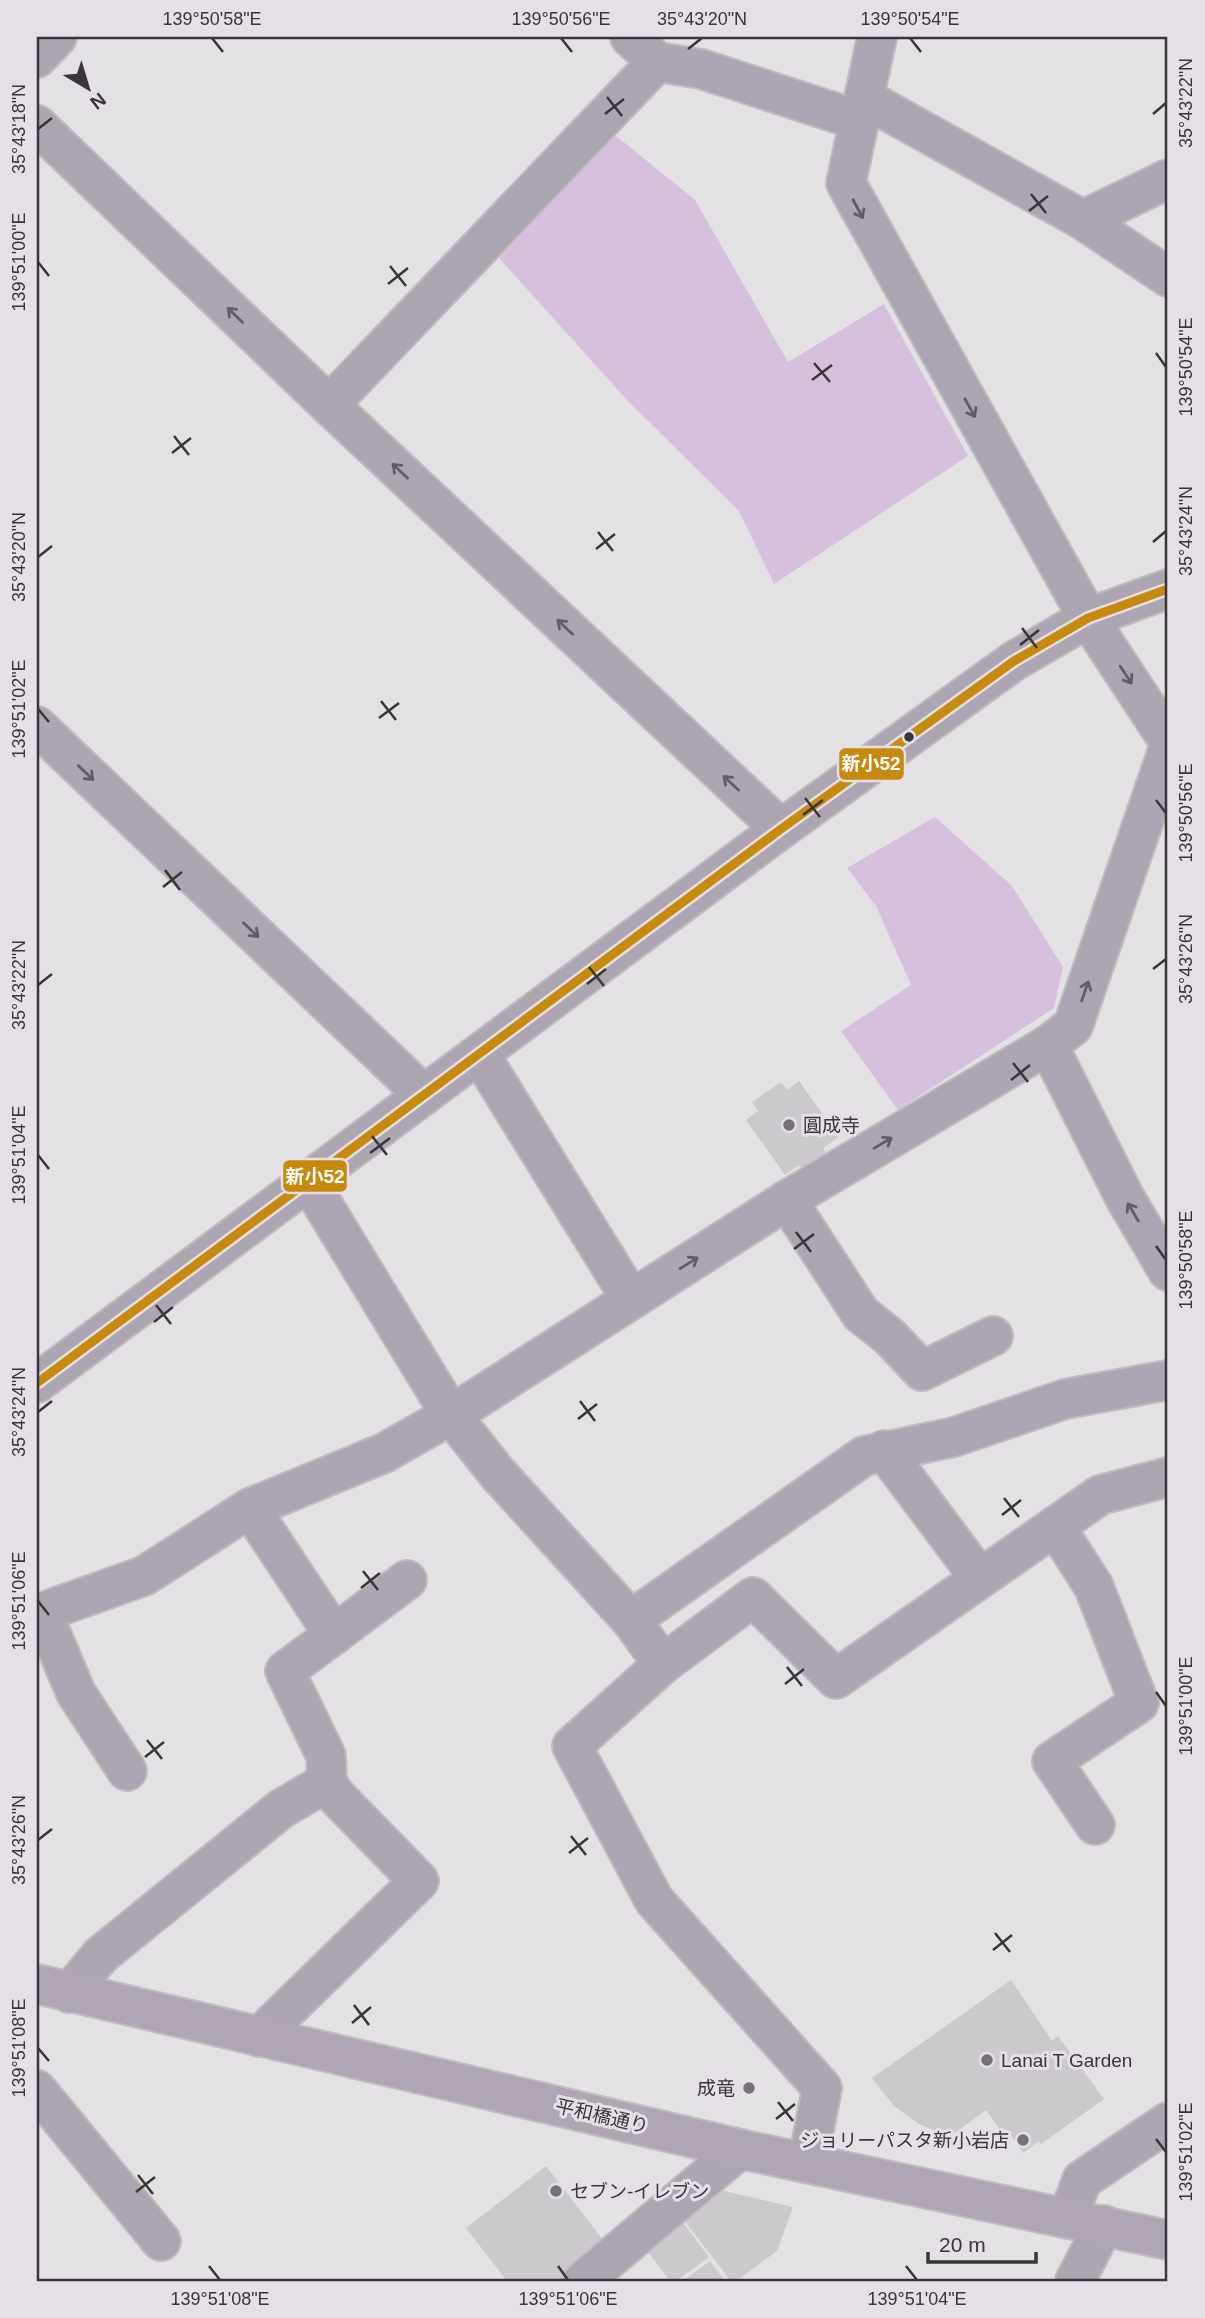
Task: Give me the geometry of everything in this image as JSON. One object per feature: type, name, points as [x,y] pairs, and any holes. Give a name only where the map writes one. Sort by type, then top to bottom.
[{"type":"main road","name":"平和橋通り","points":[[53,1989],[740,2148],[1168,2240]]},
{"type":"street","points":[[37,58],[57,37]]},
{"type":"street","points":[[877,37],[846,183],[1088,618],[1168,740]]},
{"type":"street","points":[[329,405],[644,49],[701,69],[861,109],[1083,220],[1168,277]]},
{"type":"street","points":[[37,125],[329,405],[781,830]]},
{"type":"street","points":[[1083,220],[1168,179]]},
{"type":"street","points":[[39,1376],[309,1182],[781,830],[1014,661],[1088,618],[1168,589]]},
{"type":"street","points":[[37,726],[424,1095]]},
{"type":"street","points":[[127,1771],[76,1693],[40,1613],[144,1576],[250,1508],[383,1453],[451,1415],[787,1200],[1048,1045],[1073,1026],[1168,750]]},
{"type":"street","points":[[1048,1045],[1125,1198],[1168,1270]]},
{"type":"street","points":[[480,1055],[631,1299]]},
{"type":"street","points":[[309,1182],[451,1415],[498,1474],[631,1620],[663,1664]]},
{"type":"street","points":[[787,1200],[861,1314],[890,1337],[922,1371],[993,1336]]},
{"type":"street","points":[[631,1620],[864,1456],[954,1437],[1065,1399],[1168,1380]]},
{"type":"street","points":[[884,1450],[979,1577]]},
{"type":"street","points":[[808,2161],[822,2088],[654,1900],[572,1746],[663,1664],[753,1598],[836,1679],[1100,1495],[1168,1477]]},
{"type":"street","points":[[250,1508],[334,1635]]},
{"type":"street","points":[[1055,1526],[1094,1587],[1139,1703],[1052,1761],[1095,1825]]},
{"type":"street","points":[[259,2037],[419,1881],[335,1795],[327,1782],[326,1756],[285,1671],[407,1580]]},
{"type":"street","points":[[53,1989],[101,1955],[281,1809],[327,1782]]},
{"type":"street","points":[[37,2090],[161,2241]]},
{"type":"street","points":[[1074,2281],[1086,2221],[1082,2180],[1168,2122]]},
{"type":"street","points":[[583,2281],[740,2148]]},
{"type":"shaded area","points":[[615,135],[695,200],[788,362],[884,304],[968,456],[774,584],[739,511],[627,400],[499,258]]},
{"type":"shaded area","points":[[935,817],[1012,886],[1063,967],[1054,1008],[898,1110],[841,1031],[911,985],[876,906],[847,868]]},
{"type":"building","points":[[799,1081],[839,1137],[823,1148],[826,1153],[802,1170],[799,1165],[785,1175],[746,1120],[758,1111],[752,1102],[781,1082],[787,1090]]},
{"type":"building","name":"Lanai T Garden","points":[[1011,1980],[1052,2041],[1058,2036],[1104,2099],[1041,2144],[1039,2141],[1023,2153],[1007,2130],[999,2128],[986,2110],[952,2135],[940,2133],[919,2124],[894,2106],[872,2078]]},
{"type":"building","points":[[546,2166],[607,2245],[561,2281],[507,2281],[466,2228]]},
{"type":"building","points":[[716,2189],[793,2207],[777,2251],[736,2281],[731,2281],[682,2218]]},
{"type":"building","points":[[682,2221],[709,2257],[676,2281],[670,2281],[646,2249]]},
{"type":"building","points":[[710,2261],[725,2281],[683,2281]]},
{"type":"transit line","name":"新小52","points":[[37,1383],[781,829],[1014,661],[1088,618],[1168,589]]},
{"type":"place","name":"圓成寺","points":[[789,1125]]},
{"type":"place","name":"Lanai T Garden","points":[[987,2060]]},
{"type":"place","name":"成竜","points":[[749,2088]]},
{"type":"place","name":"ジョリーパスタ新小岩店","points":[[1023,2140]]},
{"type":"place","name":"セブン-イレブン","points":[[556,2191]]}]
